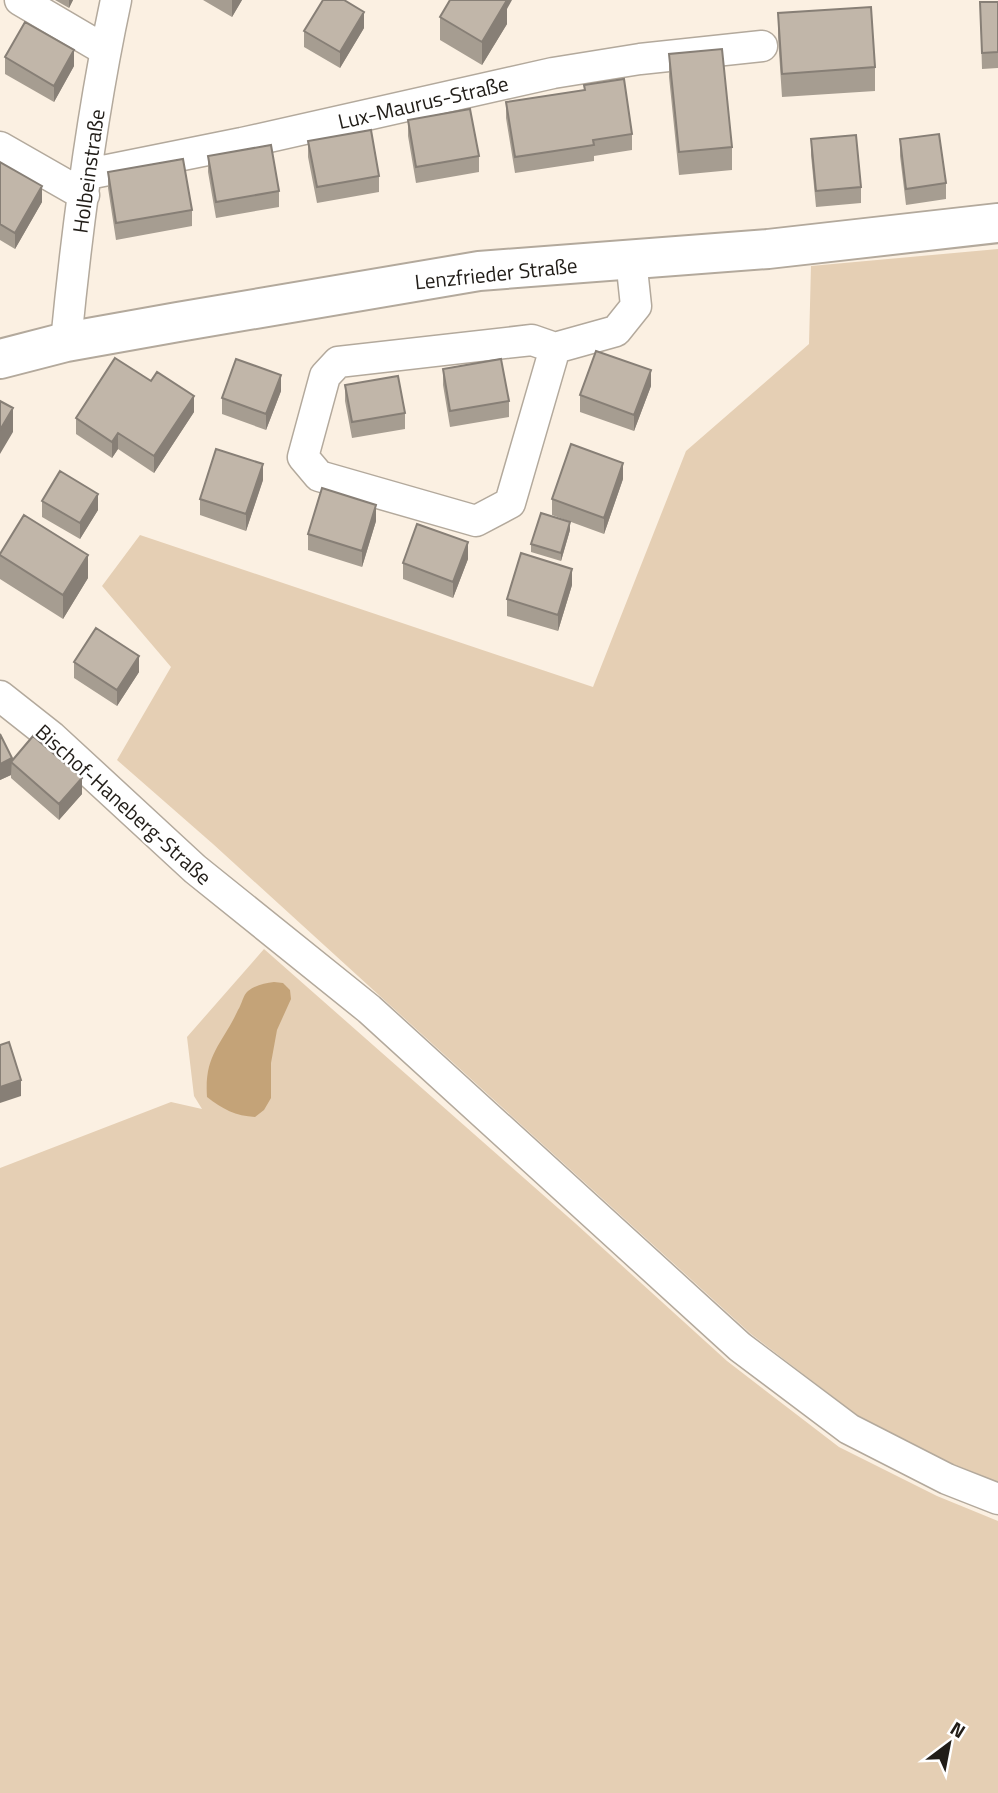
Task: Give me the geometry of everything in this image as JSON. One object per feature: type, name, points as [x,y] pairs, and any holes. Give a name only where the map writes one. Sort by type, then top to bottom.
[{"type":"street","points":[[20,0],[105,50]]},
{"type":"street","name":"Holbeinstraße","points":[[66,342],[105,50],[116,0]]},
{"type":"street","name":"Lux-Maurus-Straße","points":[[86,184],[243,144],[553,73],[640,59],[762,46]]},
{"type":"street","points":[[0,147],[86,184]]},
{"type":"street","name":"Lenzfrieder Straße","points":[[0,359],[66,342],[301,299],[479,271],[768,249],[998,223]]},
{"type":"street","points":[[555,348],[510,503],[476,521],[319,476],[303,457],[325,376],[338,362],[532,340],[555,348],[616,331],[636,306],[631,259]]},
{"type":"street","name":"Bischof-Haneberg-Straße","points":[[0,696],[52,737],[195,869],[369,1009],[740,1347],[849,1429],[947,1479],[998,1499]]},
{"type":"shaded area","points":[[998,249],[998,1482],[952,1464],[858,1416],[751,1334],[213,844],[117,760],[171,667],[102,586],[140,535],[593,687],[686,451],[809,344],[811,266]]},
{"type":"shaded area","points":[[264,949],[727,1361],[839,1447],[937,1496],[998,1521],[998,1793],[0,1793],[0,1168],[171,1102],[202,1109],[194,1096],[187,1037]]},
{"type":"shaded area","points":[[283,983],[290,990],[291,999],[277,1030],[271,1063],[271,1098],[264,1110],[255,1117],[242,1115],[207,1097],[208,1070],[215,1050],[246,993],[257,986]]},
{"type":"building","points":[[323,0],[344,0],[364,12],[340,52],[304,31]]},
{"type":"building","points":[[450,0],[507,0],[482,42],[440,17]]},
{"type":"building","points":[[980,2],[998,2],[998,52],[982,53]]},
{"type":"building","points":[[871,7],[875,67],[782,74],[778,13]]},
{"type":"building","points":[[25,22],[74,50],[54,86],[5,57]]},
{"type":"building","points":[[722,49],[732,147],[679,152],[669,54]]},
{"type":"building","points":[[624,79],[632,134],[593,140],[594,145],[515,157],[506,102],[585,90],[584,85]]},
{"type":"building","points":[[470,109],[479,156],[416,167],[408,120]]},
{"type":"building","points":[[371,130],[379,176],[317,187],[308,141]]},
{"type":"building","points":[[939,134],[946,183],[906,189],[900,139]]},
{"type":"building","points":[[856,135],[861,187],[816,191],[811,139]]},
{"type":"building","points":[[271,145],[279,191],[216,202],[208,156]]},
{"type":"building","points":[[183,159],[192,210],[116,223],[108,172]]},
{"type":"building","points":[[0,162],[42,186],[15,233],[0,224]]},
{"type":"building","points":[[596,351],[651,370],[634,415],[580,395]]},
{"type":"building","points":[[115,358],[151,381],[157,372],[194,396],[154,456],[118,433],[112,442],[76,418]]},
{"type":"building","points":[[236,359],[281,375],[266,414],[222,398]]},
{"type":"building","points":[[501,359],[509,401],[450,411],[443,369]]},
{"type":"building","points":[[398,376],[405,413],[352,422],[345,385]]},
{"type":"building","points":[[0,401],[13,408],[0,430]]},
{"type":"building","points":[[571,444],[623,463],[604,518],[552,499]]},
{"type":"building","points":[[216,449],[263,464],[246,514],[200,499]]},
{"type":"building","points":[[60,471],[98,494],[80,523],[42,501]]},
{"type":"building","points":[[322,488],[376,505],[362,551],[308,534]]},
{"type":"building","points":[[541,513],[570,522],[561,553],[531,544]]},
{"type":"building","points":[[24,515],[88,555],[63,595],[0,555]]},
{"type":"building","points":[[417,524],[468,542],[453,582],[403,563]]},
{"type":"building","points":[[521,553],[572,569],[558,615],[507,599]]},
{"type":"building","points":[[96,628],[139,656],[117,690],[74,662]]},
{"type":"building","points":[[0,734],[12,758],[0,764]]},
{"type":"building","points":[[33,736],[82,778],[59,804],[11,762]]},
{"type":"building","points":[[9,1042],[21,1080],[0,1087],[0,1045]]}]
